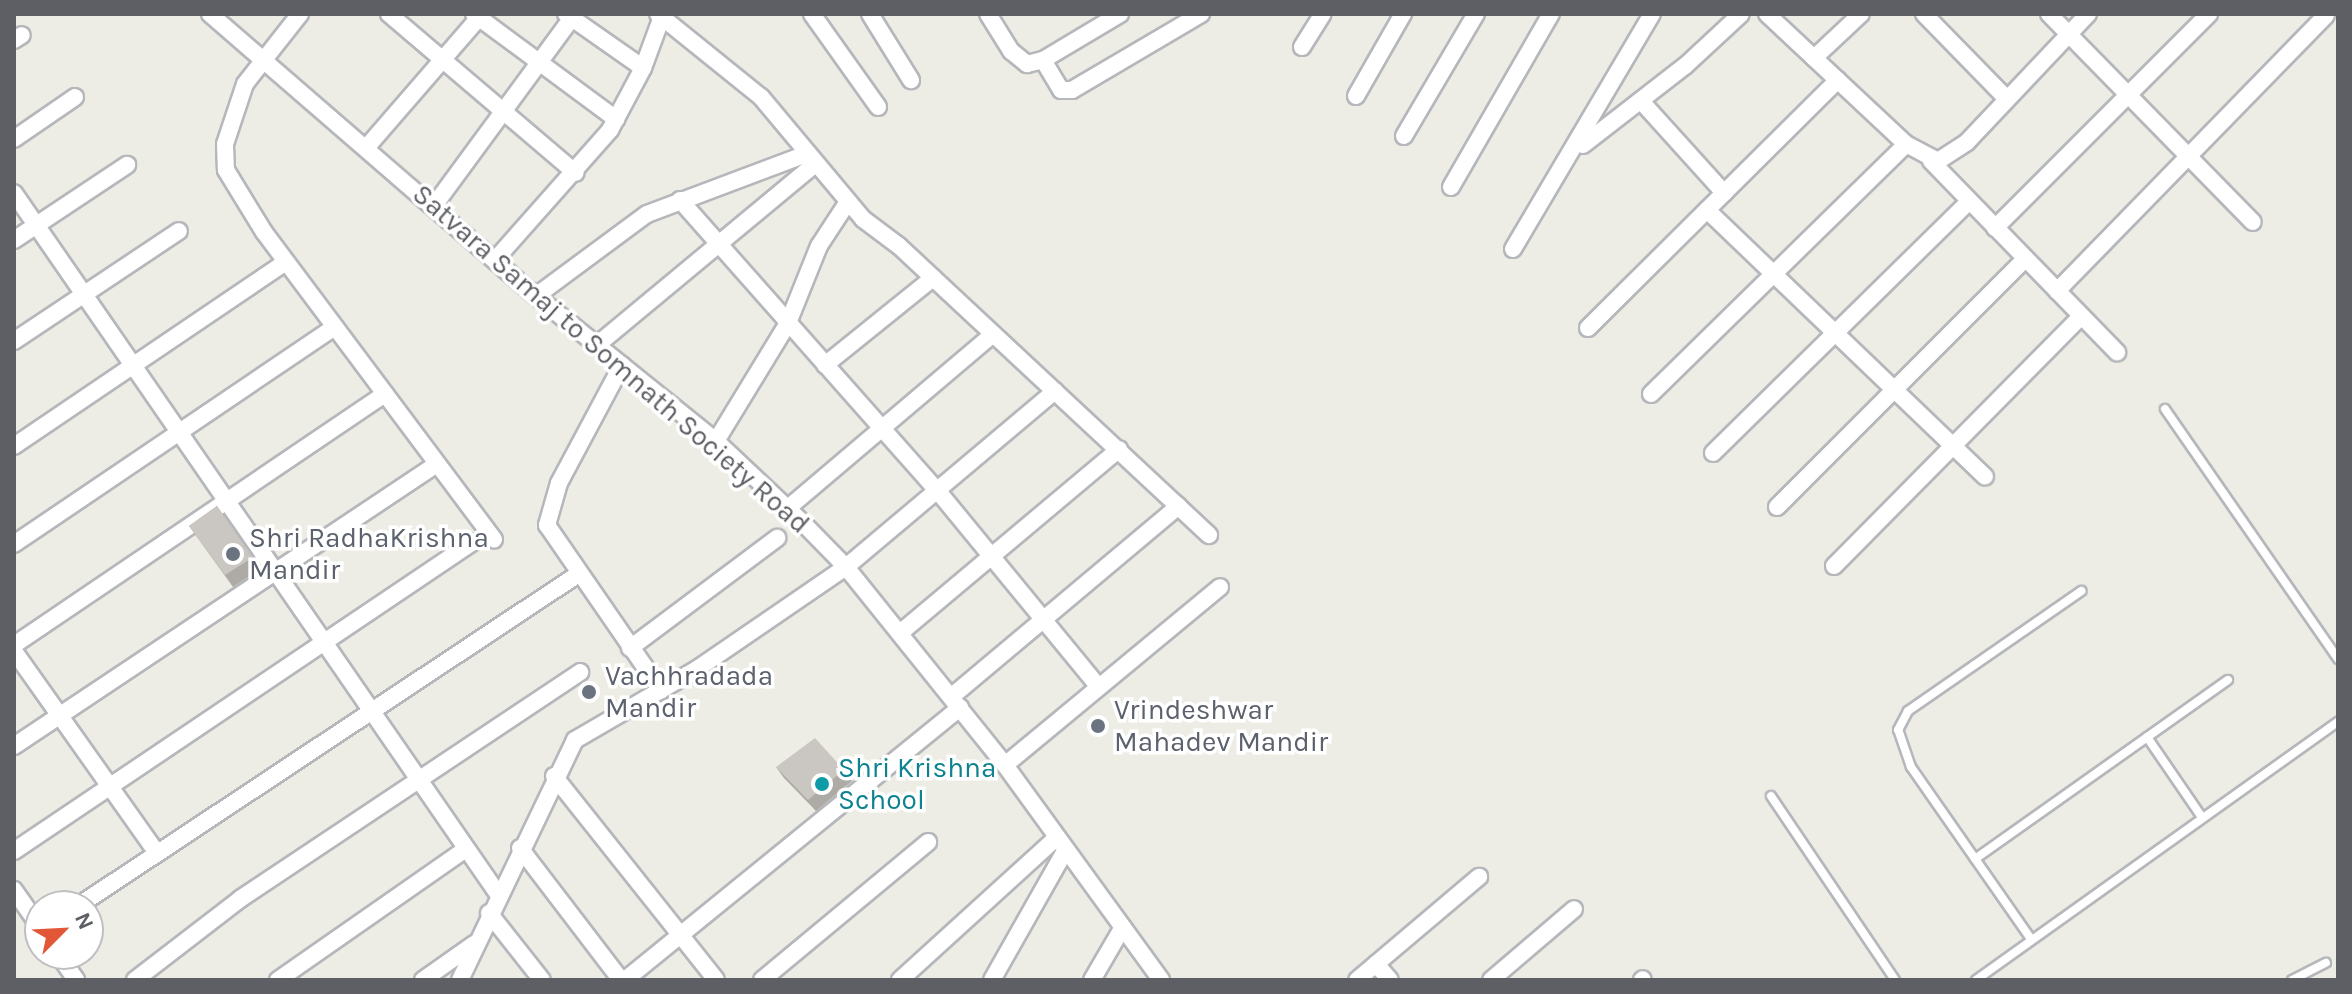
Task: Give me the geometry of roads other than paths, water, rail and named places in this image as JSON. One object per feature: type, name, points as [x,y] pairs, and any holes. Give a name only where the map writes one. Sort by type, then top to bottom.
[{"type":"street","name":"Satvara Samaj to Somnath Society Road","points":[[210,14],[536,296],[716,441],[788,508],[846,567],[1005,765],[1161,980]]},
{"type":"street","points":[[300,14],[262,58],[234,111],[225,144],[226,170],[286,262],[494,540]]},
{"type":"street","points":[[389,14],[576,173]]},
{"type":"street","points":[[812,14],[878,107]]},
{"type":"street","points":[[870,14],[911,80]]},
{"type":"street","points":[[988,14],[1021,61],[1043,60],[1120,14]]},
{"type":"street","points":[[1043,60],[1061,90],[1072,90],[1201,14]]},
{"type":"street","points":[[1302,47],[1323,14]]},
{"type":"street","points":[[1356,96],[1403,14]]},
{"type":"street","points":[[1404,136],[1476,14]]},
{"type":"street","points":[[1451,187],[1551,14]]},
{"type":"street","points":[[1513,249],[1575,151],[1652,14]]},
{"type":"street","points":[[1575,151],[1641,101],[1741,14]]},
{"type":"street","points":[[1767,14],[1906,144],[1931,161],[2117,352]]},
{"type":"street","points":[[1814,58],[1861,14]]},
{"type":"street","points":[[1924,14],[2007,99]]},
{"type":"street","points":[[2049,14],[2253,222]]},
{"type":"street","points":[[1931,161],[1945,159],[1967,142],[2088,14]]},
{"type":"street","points":[[1995,228],[2209,14]]},
{"type":"street","points":[[366,148],[478,15],[616,119]]},
{"type":"street","points":[[433,207],[571,15],[643,68]]},
{"type":"street","points":[[495,260],[576,173],[616,119],[643,68],[661,15],[761,97],[847,203],[933,278],[1209,535]]},
{"type":"street","points":[[2057,291],[2326,15]]},
{"type":"street","points":[[1588,328],[1838,80]]},
{"type":"street","points":[[14,139],[75,97]]},
{"type":"street","points":[[1641,101],[1724,193]]},
{"type":"street","points":[[1651,394],[1906,144]]},
{"type":"street","points":[[536,296],[623,228],[680,200],[811,159]]},
{"type":"street","points":[[597,345],[717,245],[811,159]]},
{"type":"street","points":[[14,240],[127,165]]},
{"type":"street","points":[[14,193],[323,645],[498,894]]},
{"type":"street","points":[[680,200],[937,490],[1099,687]]},
{"type":"street","points":[[1713,453],[1969,201]]},
{"type":"street","points":[[716,441],[788,323],[819,246],[847,203]]},
{"type":"street","points":[[1707,210],[1985,477]]},
{"type":"street","points":[[14,341],[179,231]]},
{"type":"street","points":[[1777,507],[2025,259]]},
{"type":"street","points":[[14,446],[286,262]]},
{"type":"street","points":[[825,365],[933,278]]},
{"type":"street","points":[[1834,566],[2081,316]]},
{"type":"street","points":[[14,544],[335,327]]},
{"type":"street","points":[[788,508],[993,334]]},
{"type":"street","points":[[622,365],[547,513],[558,548],[661,690]]},
{"type":"street","points":[[460,980],[554,776],[575,740],[661,690],[846,567],[1055,391]]},
{"type":"street","points":[[157,853],[58,717],[14,648],[385,394]]},
{"type":"street","points":[[900,633],[1119,449]]},
{"type":"street","points":[[14,746],[437,464]]},
{"type":"street","points":[[520,848],[623,980],[681,935],[955,702],[1044,620],[1179,506]]},
{"type":"street","points":[[630,648],[777,538]]},
{"type":"street","points":[[14,851],[473,542]]},
{"type":"street","points":[[102,890],[577,575]]},
{"type":"street","points":[[1005,765],[1220,587]]},
{"type":"street","points":[[135,980],[240,899],[420,783],[580,672]]},
{"type":"street","points":[[554,776],[716,980]]},
{"type":"street","points":[[762,980],[928,842]]},
{"type":"street","points":[[908,978],[1062,843]]},
{"type":"street","points":[[992,980],[1062,843]]},
{"type":"street","points":[[278,980],[466,849]]},
{"type":"street","points":[[1357,980],[1479,877]]},
{"type":"street","points":[[1491,980],[1574,909]]},
{"type":"street","points":[[489,913],[542,980]]},
{"type":"street","points":[[1092,980],[1123,927]]},
{"type":"street","points":[[423,980],[476,942]]},
{"type":"street","points":[[1376,964],[1390,980]]},
{"type":"lane","points":[[2165,409],[2338,659]]},
{"type":"lane","points":[[2031,939],[1911,767],[1899,738],[1901,720],[2081,591]]},
{"type":"lane","points":[[1975,859],[2228,680]]},
{"type":"lane","points":[[1976,980],[2201,816],[2338,722]]},
{"type":"lane","points":[[2147,737],[2201,816]]},
{"type":"lane","points":[[1771,796],[1895,980]]},
{"type":"lane","points":[[2292,980],[2326,963]]},
{"type":"place","name":"Shri RadhaKrishna Mandir","points":[[233,554]]},
{"type":"place","name":"Vachhradada Mandir","points":[[589,692]]},
{"type":"place","name":"Vrindeshwar Mahadev Mandir","points":[[1098,726]]},
{"type":"place","name":"Shri Krishna School","points":[[822,784]]}]
